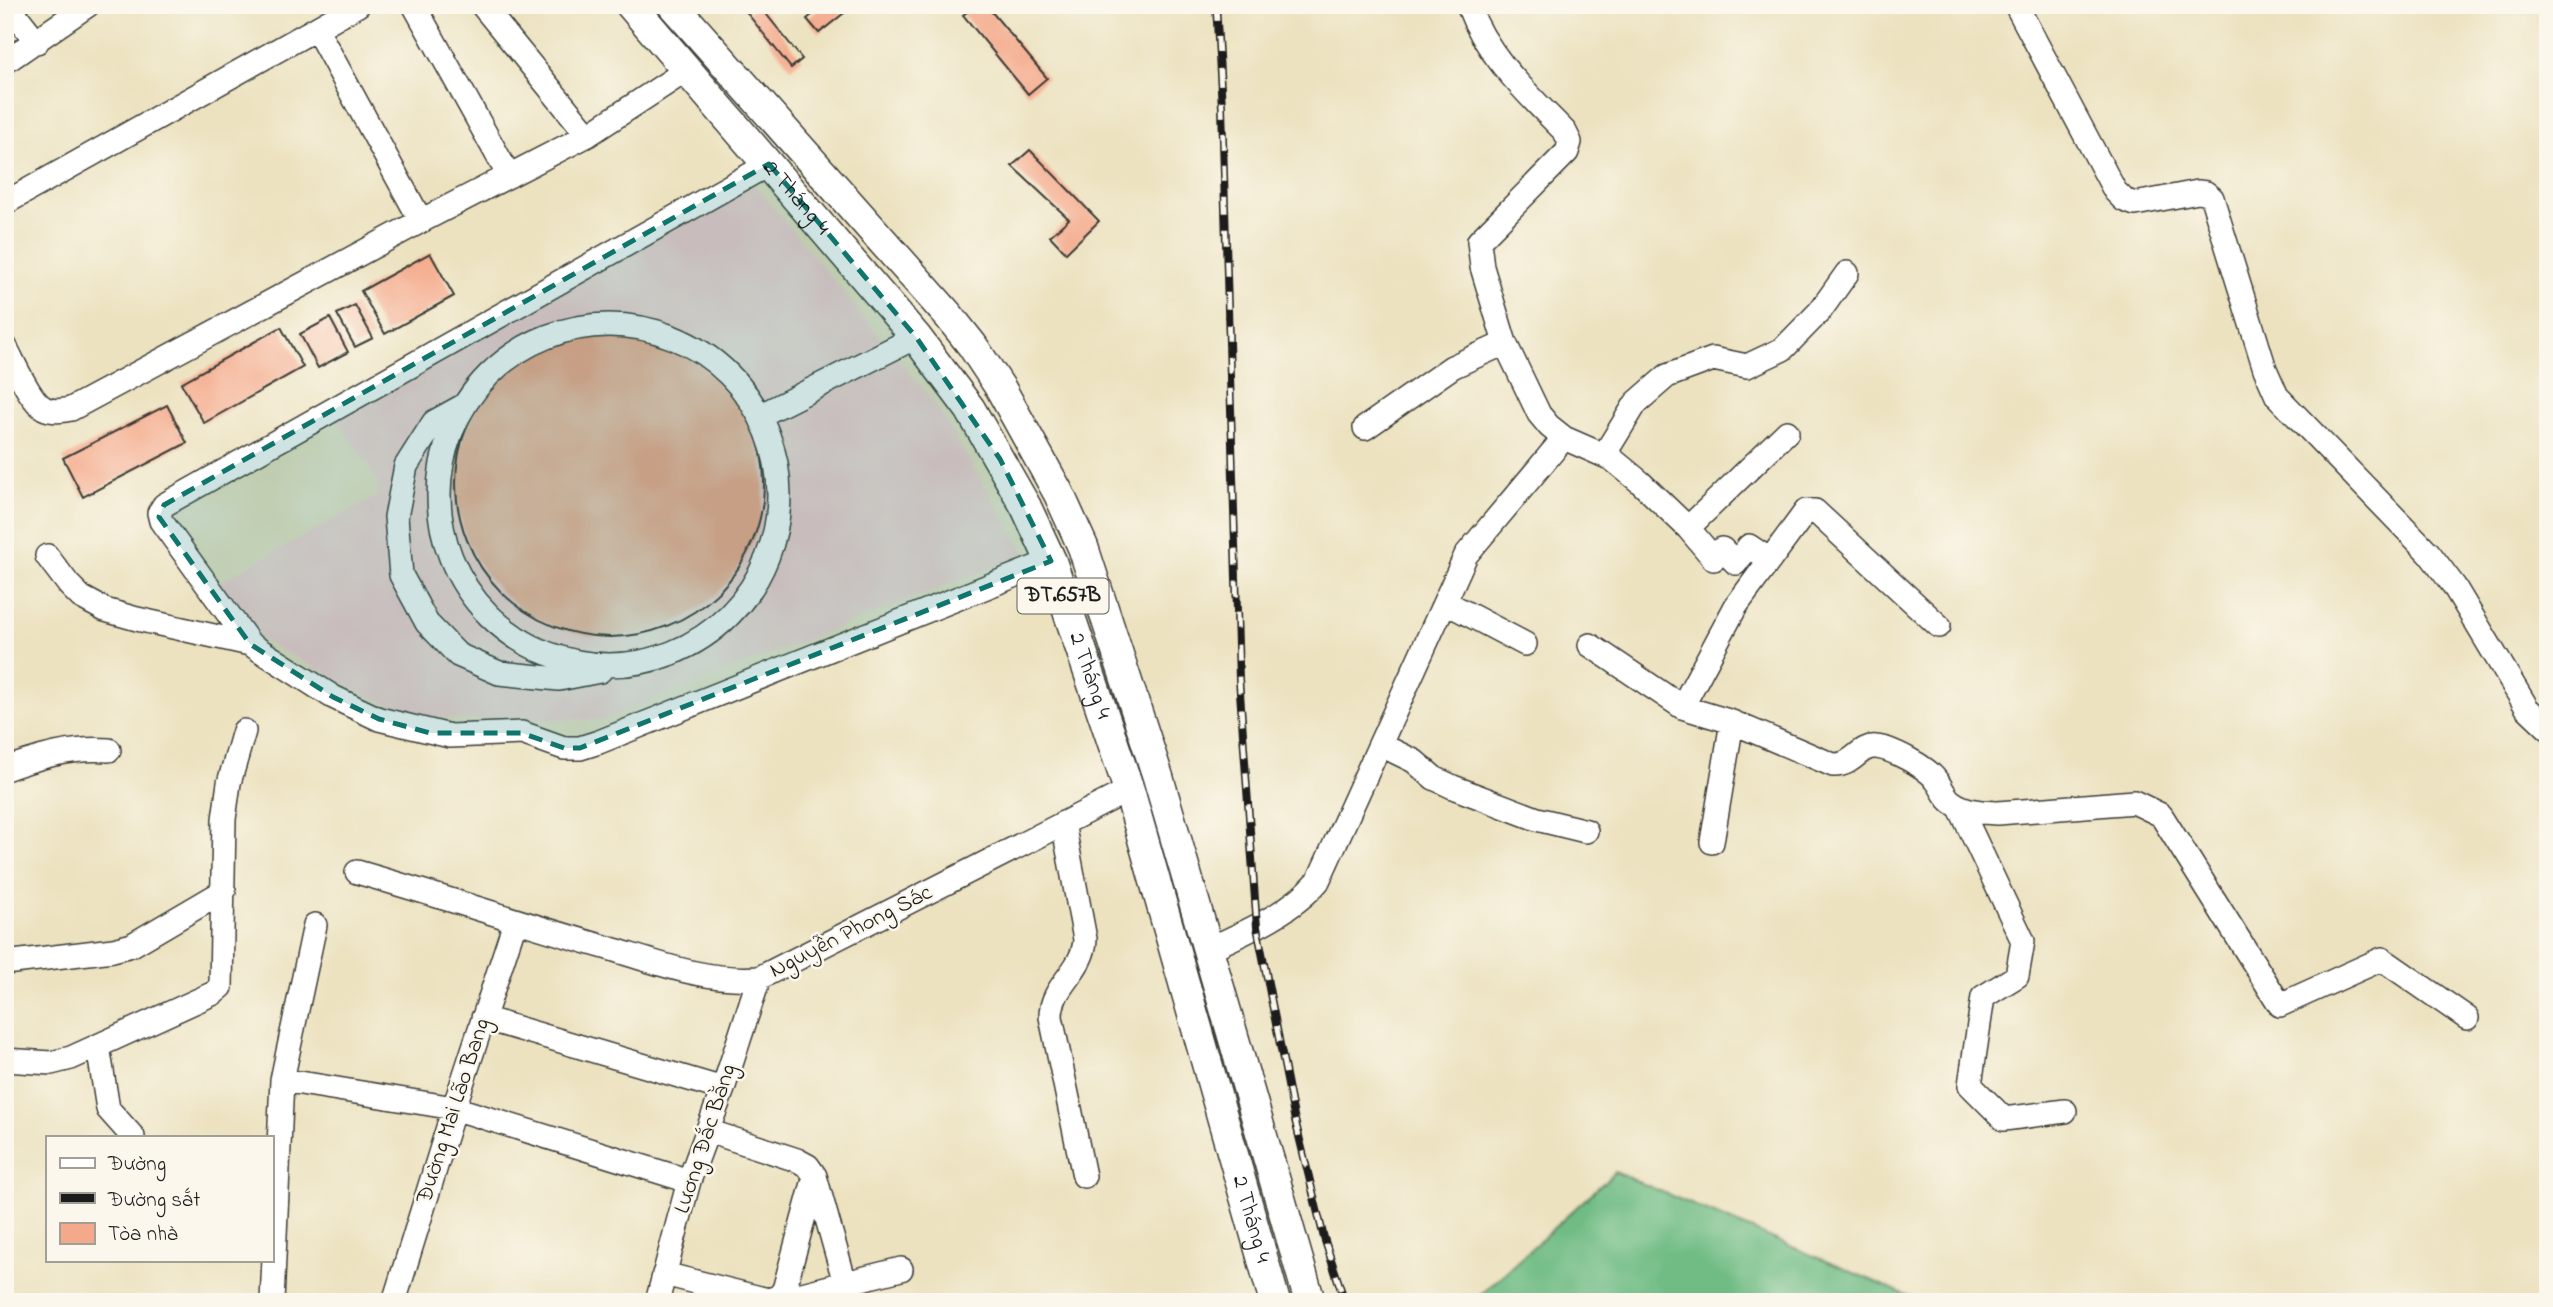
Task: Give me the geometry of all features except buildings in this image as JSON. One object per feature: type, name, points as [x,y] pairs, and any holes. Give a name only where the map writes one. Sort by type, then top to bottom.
[{"type":"main road","name":"2 Tháng 4","points":[[631,5],[916,337],[970,409],[1026,508],[1051,561],[1129,790],[1275,1302]]},
{"type":"main road","name":"2 Tháng 4","points":[[673,5],[972,345],[1001,389],[1059,494],[1083,547],[1158,777],[1310,1302]]},
{"type":"main road","points":[[916,337],[949,316]]},
{"type":"main road","points":[[1051,561],[1083,547]]},
{"type":"main road","points":[[1129,790],[1158,777]]},
{"type":"street","points":[[8,5],[37,42]]},
{"type":"street","points":[[5,62],[88,5]]},
{"type":"street","points":[[5,203],[358,5]]},
{"type":"street","points":[[414,5],[509,176]]},
{"type":"street","points":[[482,5],[588,135]]},
{"type":"street","points":[[1468,5],[1476,26],[1492,52],[1510,75],[1565,132],[1570,142],[1567,152],[1479,241],[1482,267],[1505,343],[1539,414],[1564,439],[1604,455],[1626,469],[1688,528],[1714,559],[1722,549],[1735,563],[1749,546],[1770,560]]},
{"type":"street","points":[[2016,5],[2115,191],[2124,200],[2135,204],[2198,192],[2206,193],[2212,198],[2265,369],[2277,396],[2429,553],[2454,586],[2527,708],[2548,728]]},
{"type":"street","points":[[317,30],[421,221]]},
{"type":"street","points":[[5,346],[35,401],[45,409],[71,409],[421,221],[588,135],[687,70]]},
{"type":"street","points":[[250,644],[161,521],[159,513],[164,505],[769,164]]},
{"type":"street","points":[[1604,455],[1636,403],[1667,376],[1713,359],[1747,366],[1783,349],[1820,311],[1847,273]]},
{"type":"street","points":[[463,406],[434,422],[406,466],[396,517],[401,575],[427,623],[458,655],[499,673],[559,679],[648,662],[707,636],[750,594],[775,540],[781,481],[763,414],[711,357],[658,331],[598,324],[540,338],[502,361],[463,406],[441,461],[439,520],[451,562],[483,612],[531,648],[588,665],[648,662]]},
{"type":"street","points":[[763,414],[916,337]]},
{"type":"street","points":[[1365,428],[1452,367],[1505,343]]},
{"type":"street","points":[[1688,528],[1787,432]]},
{"type":"street","points":[[1207,950],[1257,927],[1310,890],[1318,881],[1466,555],[1564,439]]},
{"type":"street","points":[[1682,706],[1736,606],[1806,511],[1815,511],[1939,626]]},
{"type":"street","points":[[47,556],[69,586],[105,610],[250,644],[332,696],[379,719],[450,736],[522,733],[564,748],[580,748],[599,742],[1051,561]]},
{"type":"street","points":[[1445,603],[1525,644]]},
{"type":"street","points":[[1590,645],[1682,706],[1732,722],[1833,765],[1845,765],[1865,749],[1878,747],[1927,770],[1949,800],[1976,812],[1998,813],[2134,802],[2161,815],[2280,1006],[2382,959],[2467,1018]]},
{"type":"street","points":[[1712,842],[1732,722]]},
{"type":"street","points":[[5,1060],[51,1063],[71,1058],[214,993],[221,987],[224,819],[229,783],[244,731]]},
{"type":"street","points":[[1381,745],[1406,756],[1434,778],[1453,787],[1536,819],[1586,831]]},
{"type":"street","points":[[5,769],[63,751],[85,748],[109,750]]},
{"type":"street","name":"Nguyễn Phong Sác","points":[[357,872],[515,922],[696,974],[738,980],[759,978],[1129,790]]},
{"type":"street","points":[[1959,806],[2023,941],[2017,976],[1983,997],[1970,1085],[2004,1119],[2065,1111]]},
{"type":"street","points":[[1063,823],[1085,939],[1081,960],[1055,994],[1051,1017],[1084,1176]]},
{"type":"street","points":[[5,963],[113,950],[132,945],[224,891]]},
{"type":"street","name":"Đường Mai Lão Bang","points":[[394,1302],[515,922]]},
{"type":"street","points":[[272,1302],[282,1080],[315,925]]},
{"type":"street","name":"Lương Đắc Bằng","points":[[657,1302],[689,1181],[723,1089],[759,978]]},
{"type":"street","points":[[484,1018],[723,1089]]},
{"type":"street","points":[[98,1046],[108,1109],[132,1136]]},
{"type":"street","points":[[282,1080],[454,1108],[689,1181]]},
{"type":"street","points":[[708,1131],[808,1166],[814,1176],[845,1283]]},
{"type":"street","points":[[778,1297],[784,1290],[814,1176]]},
{"type":"street","points":[[664,1274],[768,1300],[901,1269]]},
{"type":"highlighted area","points":[[769,164],[916,337],[1000,459],[1051,561],[580,748],[564,748],[522,733],[430,733],[379,719],[333,697],[250,644],[159,517],[164,505]]},
{"type":"shaded area","points":[[754,184],[933,401],[1026,554],[602,720],[459,720],[411,714],[353,690],[250,633],[219,582],[376,497],[379,483],[335,416]]},
{"type":"green space","points":[[1615,1172],[1923,1302],[1473,1302]]},
{"type":"railway","points":[[1216,5],[1222,107],[1239,679],[1257,927],[1294,1116],[1324,1238],[1345,1302]]}]
